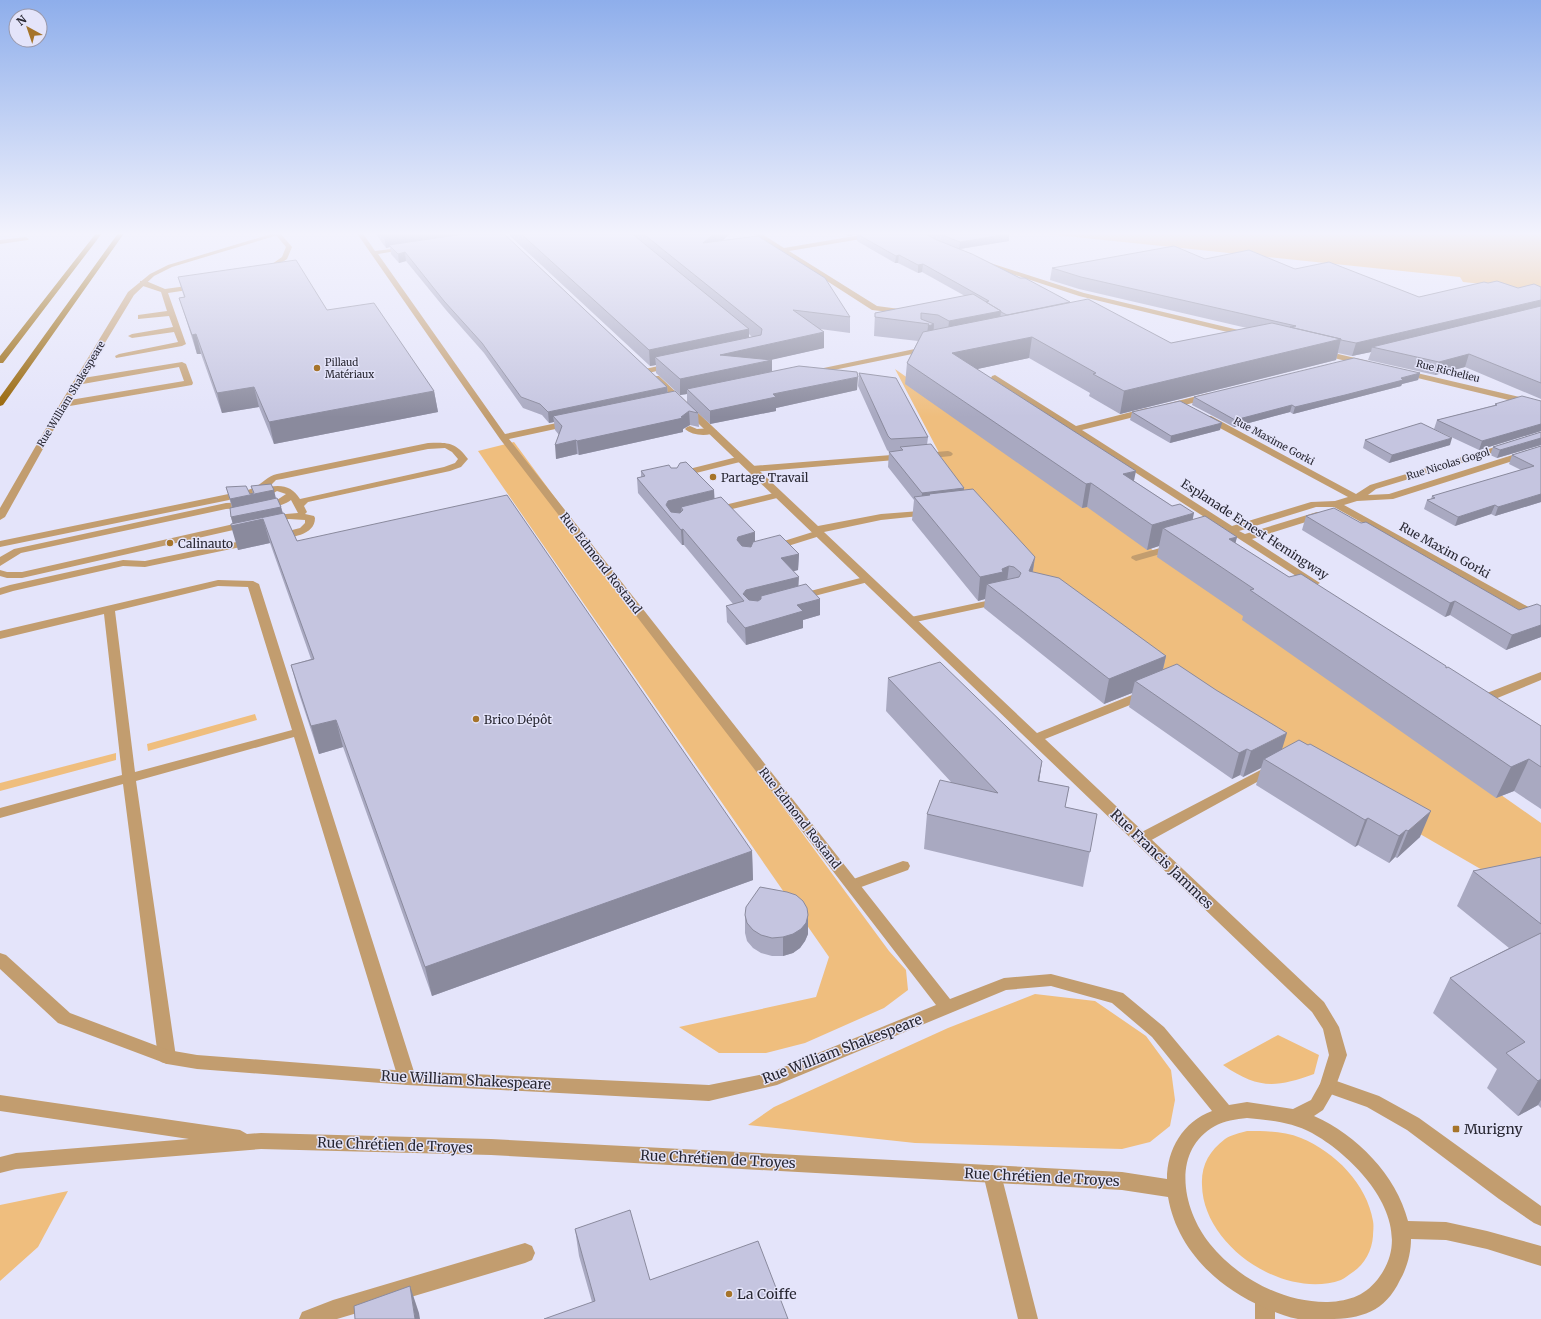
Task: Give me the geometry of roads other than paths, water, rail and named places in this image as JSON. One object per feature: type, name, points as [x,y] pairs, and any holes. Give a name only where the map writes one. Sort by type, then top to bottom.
[{"type":"main road","points":[[0,361],[52,294]]},
{"type":"main road","points":[[0,403],[78,294]]},
{"type":"street","name":"Rue William Shakespeare","points":[[0,516],[64,404],[131,294]]},
{"type":"street","points":[[119,356],[182,344],[165,294]]},
{"type":"street","name":"Rue Edmond Rostand","points":[[402,294],[504,437],[948,1008]]},
{"type":"street","points":[[852,294],[875,308],[909,312],[916,310]]},
{"type":"street","points":[[1082,294],[1126,306],[1259,338]]},
{"type":"street","points":[[1109,310],[1126,306]]},
{"type":"street","points":[[141,317],[172,313]]},
{"type":"street","points":[[132,336],[177,329]]},
{"type":"street","points":[[807,374],[940,346]]},
{"type":"street","points":[[1313,350],[1377,366]]},
{"type":"street","points":[[1332,366],[1369,356]]},
{"type":"street","points":[[64,404],[189,384],[182,364],[77,382]]},
{"type":"street","name":"Rue Francis Jammes","points":[[677,364],[645,368],[1318,1006],[1331,1026],[1338,1055],[1328,1086],[1317,1105],[1296,1117]]},
{"type":"street","name":"Rue Richelieu","points":[[1399,371],[1541,405]]},
{"type":"street","name":"Esplanade Ernest Hemingway","points":[[995,378],[1324,589]]},
{"type":"street","points":[[1074,429],[1218,394]]},
{"type":"street","name":"Rue Maxime Gorki","points":[[1180,403],[1356,498]]},
{"type":"street","points":[[504,437],[580,421]]},
{"type":"street","points":[[690,429],[696,432],[712,431]]},
{"type":"street","name":"Rue Nicolas Gogol","points":[[1217,534],[1315,504],[1336,504],[1356,498],[1373,488],[1518,442]]},
{"type":"street","points":[[260,490],[273,478],[280,476],[428,446],[445,445],[455,448],[463,459],[458,465],[447,470],[305,500],[299,504]]},
{"type":"street","name":"Rue Nicolas Gogol","points":[[1356,498],[1390,497],[1541,449]]},
{"type":"street","points":[[752,470],[948,454]]},
{"type":"street","points":[[675,479],[672,476],[741,459]]},
{"type":"street","points":[[0,544],[260,490],[286,490],[299,504],[301,511],[310,518]]},
{"type":"street","points":[[267,503],[263,502],[260,498],[264,493],[272,490]]},
{"type":"street","points":[[0,563],[6,557],[18,551],[226,506],[283,501],[288,499],[291,494]]},
{"type":"street","points":[[703,513],[778,495]]},
{"type":"street","name":"Rue Nicolas Gogol","points":[[1244,538],[1330,512],[1336,504]]},
{"type":"street","name":"Rue Maxim Gorki","points":[[1336,504],[1541,619]]},
{"type":"street","points":[[760,551],[797,541],[817,531],[881,517],[936,511]]},
{"type":"street","points":[[0,573],[7,575],[22,575],[284,516],[298,515],[310,518]]},
{"type":"street","points":[[0,593],[3,595],[304,530],[310,524],[310,518]]},
{"type":"street","points":[[1136,558],[1188,543]]},
{"type":"street","points":[[787,600],[868,579]]},
{"type":"street","points":[[0,635],[218,582],[253,584],[407,1078]]},
{"type":"street","points":[[911,620],[1011,598],[1006,594]]},
{"type":"street","points":[[109,608],[122,725],[167,1057]]},
{"type":"street","points":[[1504,704],[1488,694],[1541,676]]},
{"type":"street","points":[[1036,738],[1156,690]]},
{"type":"street","points":[[0,813],[299,732]]},
{"type":"street","points":[[1142,839],[1282,763]]},
{"type":"street","points":[[853,885],[903,866]]},
{"type":"street","name":"Rue William Shakespeare","points":[[0,959],[64,1018],[167,1057],[198,1062],[407,1078],[709,1093],[771,1080],[948,1008]]},
{"type":"street","points":[[948,1008],[1004,984],[1051,980],[1117,998],[1158,1032],[1225,1114]]},
{"type":"street","points":[[1328,1086],[1374,1101],[1413,1124],[1541,1217]]},
{"type":"street","name":"Rue Chrétien de Troyes","points":[[0,1103],[261,1141]]},
{"type":"street","points":[[1247,1110],[1271,1111],[1296,1117],[1326,1130],[1353,1150],[1376,1174],[1392,1201],[1401,1230],[1400,1259],[1388,1284],[1367,1303],[1336,1312],[1315,1311],[1302,1310],[1265,1298],[1230,1278],[1202,1251],[1184,1220],[1175,1189],[1177,1163],[1186,1141],[1203,1124],[1225,1114],[1247,1110]]},
{"type":"street","name":"Rue Chrétien de Troyes","points":[[0,1165],[16,1161],[261,1141],[491,1147],[1122,1181],[1175,1189]]},
{"type":"street","points":[[992,1174],[1028,1319]]},
{"type":"street","points":[[1401,1230],[1446,1231],[1487,1240],[1541,1256]]},
{"type":"street","points":[[309,1319],[333,1310],[525,1253]]},
{"type":"street","points":[[1265,1298],[1265,1319]]},
{"type":"place","name":"Pillaud Matériaux","points":[[317,368]]},
{"type":"place","name":"Partage Travail","points":[[713,477]]},
{"type":"place","name":"Calinauto","points":[[170,543]]},
{"type":"place","name":"Brico Dépôt","points":[[476,719]]},
{"type":"place","name":"Murigny","points":[[1456,1129]]},
{"type":"place","name":"La Coiffe","points":[[729,1294]]}]
